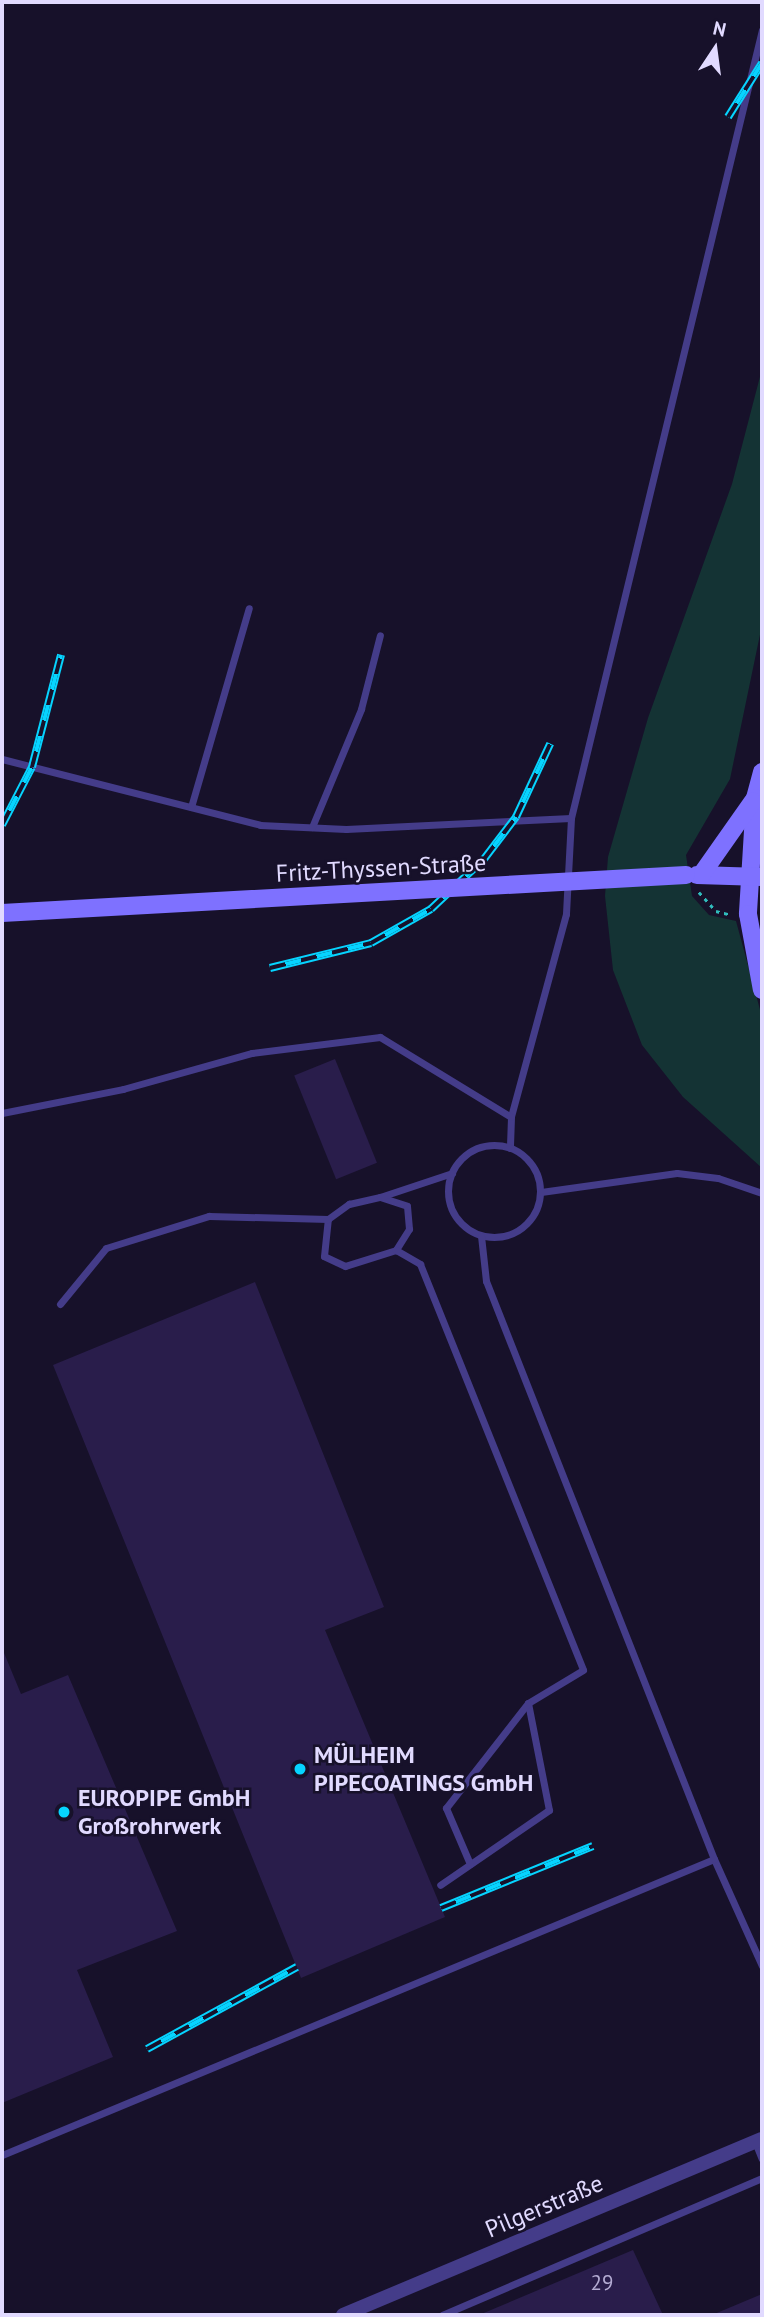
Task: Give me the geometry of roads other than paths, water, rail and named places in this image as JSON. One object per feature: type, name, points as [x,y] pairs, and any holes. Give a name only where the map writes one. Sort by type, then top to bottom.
[{"type":"street","points":[[762,772],[755,798],[756,876],[748,914],[762,990]]},
{"type":"street","points":[[693,875],[755,798]]},
{"type":"street","name":"Fritz-Thyssen-Straße","points":[[2,913],[693,875],[756,876]]},
{"type":"street","name":"Pilgerstraße","points":[[352,2313],[759,2140]]},
{"type":"lane","points":[[510,1148],[511,1117],[566,914],[572,818],[762,30]]},
{"type":"lane","points":[[191,807],[249,608]]},
{"type":"lane","points":[[312,827],[360,709],[380,635]]},
{"type":"lane","points":[[2,759],[260,825],[312,827],[572,818]]},
{"type":"lane","points":[[2,1113],[123,1090],[252,1053],[380,1037],[511,1117]]},
{"type":"lane","points":[[60,1304],[106,1248],[209,1216],[328,1219],[349,1204],[380,1197],[452,1173],[474,1149],[510,1148],[527,1158],[541,1192],[537,1209],[518,1231],[481,1236]]},
{"type":"lane","points":[[452,1173],[452,1211],[481,1236],[486,1281],[714,1859],[762,1966]]},
{"type":"lane","points":[[541,1192],[677,1173],[718,1178],[762,1193]]},
{"type":"lane","points":[[328,1219],[324,1256],[345,1266],[396,1250],[409,1229],[407,1206],[380,1197]]},
{"type":"lane","points":[[396,1250],[420,1264],[583,1670],[528,1703],[446,1808],[470,1864]]},
{"type":"lane","points":[[440,1885],[549,1810],[528,1703]]},
{"type":"lane","points":[[2,2155],[714,1859]]},
{"type":"lane","points":[[759,2140],[762,2158]]},
{"type":"lane","points":[[442,2315],[762,2178]]},
{"type":"railway","points":[[728,117],[762,63]]},
{"type":"railway","points":[[2,825],[32,767],[61,655]]},
{"type":"railway","points":[[270,968],[371,943],[431,909],[484,859],[516,817],[550,744]]},
{"type":"railway","points":[[441,1908],[593,1846]]},
{"type":"railway","points":[[147,2049],[297,1967]]},
{"type":"place","name":"MÜLHEIM PIPECOATINGS GmbH","points":[[300,1769]]},
{"type":"place","name":"EUROPIPE GmbH Großrohrwerk","points":[[64,1812]]}]
